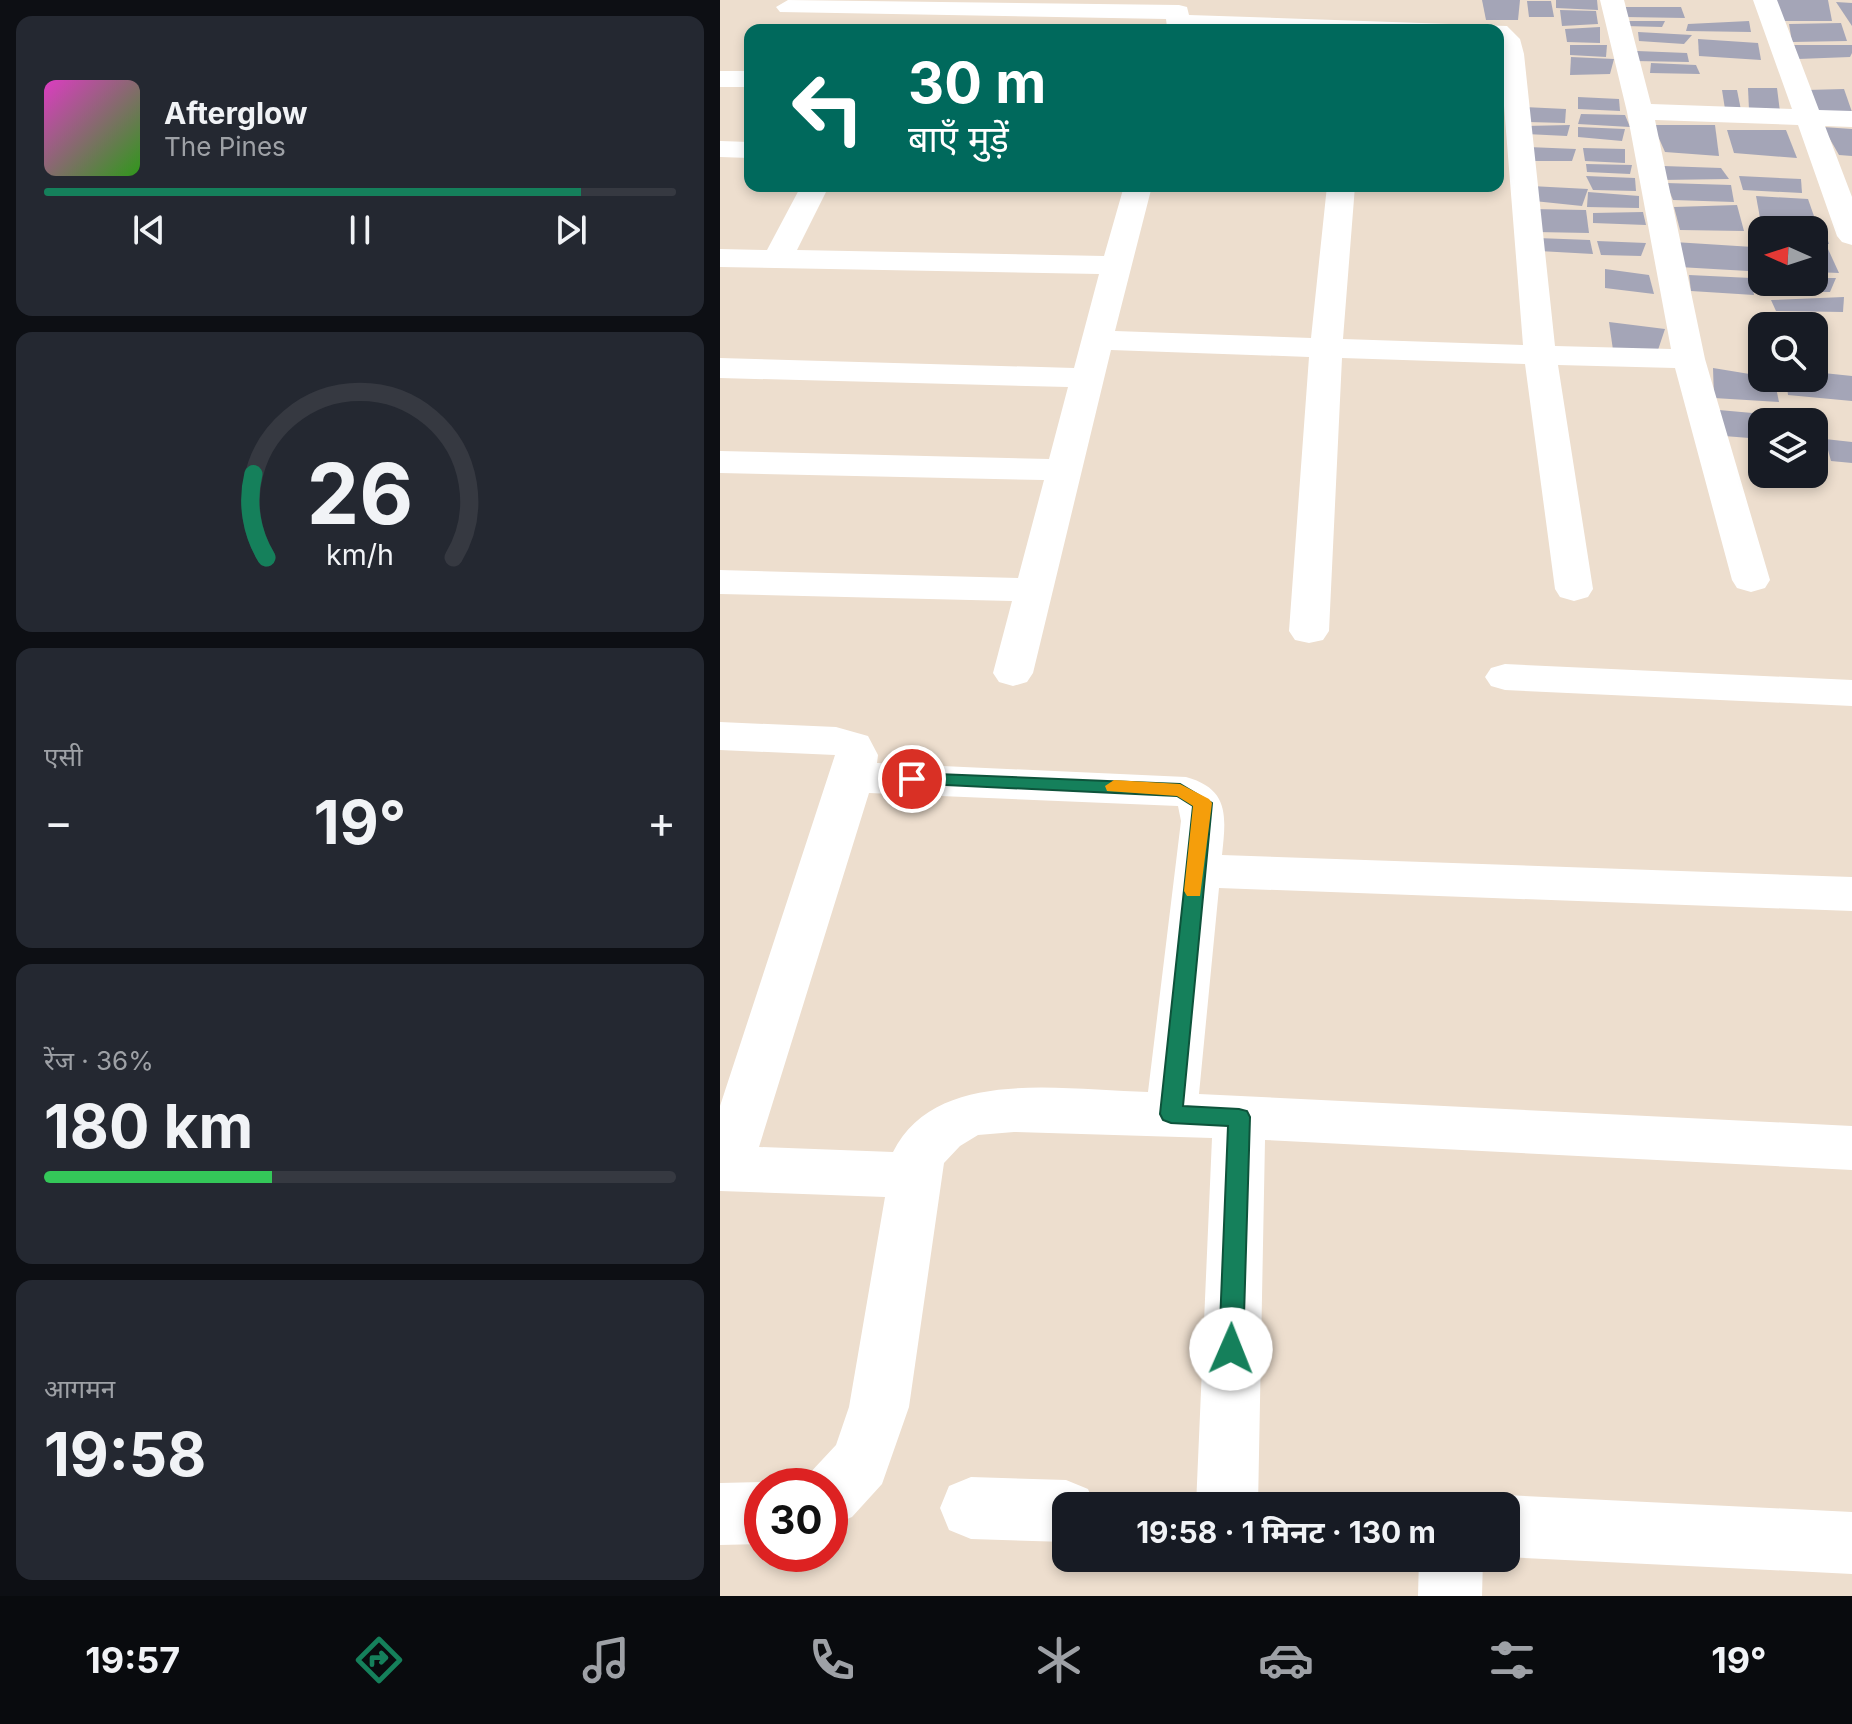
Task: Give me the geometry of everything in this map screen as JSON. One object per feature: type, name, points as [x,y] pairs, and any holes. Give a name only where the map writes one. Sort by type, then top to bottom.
[{"type":"street","points":[[1356,24],[1357,0]]},
{"type":"street","points":[[1612,0],[1640,112],[1689,359],[1751,580]]},
{"type":"street","points":[[1765,0],[1852,236]]},
{"type":"street","points":[[777,24],[790,3],[1178,16],[1297,24]]},
{"type":"street","points":[[1504,36],[1508,39],[1512,54],[1540,355],[1574,589]]},
{"type":"street","points":[[1640,112],[1852,119]]},
{"type":"street","points":[[720,149],[744,150]]},
{"type":"street","points":[[778,258],[812,192]]},
{"type":"street","points":[[1013,673],[1136,192]]},
{"type":"street","points":[[1309,631],[1326,348],[1340,192]]},
{"type":"street","points":[[720,258],[1117,265]]},
{"type":"street","points":[[1097,340],[1689,359]]},
{"type":"street","points":[[720,368],[1088,378]]},
{"type":"street","points":[[720,462],[1065,470]]},
{"type":"street","points":[[720,582],[1034,590]]},
{"type":"street","points":[[1505,677],[1852,693]]},
{"type":"street","points":[[720,736],[836,741],[853,746],[857,755],[723,1168],[915,1176]]},
{"type":"street","points":[[852,777],[1180,790],[1202,803],[1171,1114]]},
{"type":"street","points":[[1196,871],[1852,894]]},
{"type":"street","points":[[848,1476],[860,1463],[879,1407],[919,1154],[941,1131],[969,1114],[1014,1111],[1171,1114],[1852,1148]]},
{"type":"street","points":[[1227,1492],[1239,1117]]},
{"type":"street","points":[[971,1508],[1052,1511]]},
{"type":"street","points":[[720,1514],[744,1513]]},
{"type":"street","points":[[1520,1527],[1852,1543]]},
{"type":"street","points":[[1450,1596],[1451,1572]]},
{"type":"building","points":[[1482,0],[1520,0],[1518,20],[1486,20]]},
{"type":"building","points":[[1556,0],[1597,0],[1598,10],[1556,8]]},
{"type":"building","points":[[1773,0],[1828,0],[1832,21],[1781,21]]},
{"type":"building","points":[[1527,1],[1551,1],[1554,17],[1529,17]]},
{"type":"building","points":[[1836,2],[1852,3],[1852,26]]},
{"type":"building","points":[[1625,7],[1681,7],[1685,18],[1626,17]]},
{"type":"building","points":[[1560,10],[1596,11],[1598,24],[1562,26]]},
{"type":"building","points":[[1624,21],[1665,21],[1662,27],[1625,26]]},
{"type":"building","points":[[1749,21],[1751,32],[1686,31],[1688,24]]},
{"type":"building","points":[[1841,23],[1847,41],[1792,42],[1789,24]]},
{"type":"building","points":[[1600,27],[1600,43],[1567,42],[1565,29]]},
{"type":"building","points":[[1638,32],[1692,35],[1684,44],[1639,41]]},
{"type":"building","points":[[1698,39],[1758,43],[1761,60],[1699,56]]},
{"type":"building","points":[[1570,45],[1607,45],[1606,57],[1570,55]]},
{"type":"building","points":[[1794,45],[1852,45],[1852,53],[1850,57],[1798,59]]},
{"type":"building","points":[[1637,51],[1687,53],[1689,62],[1635,61]]},
{"type":"building","points":[[1571,57],[1614,59],[1610,74],[1570,75]]},
{"type":"building","points":[[1651,63],[1696,65],[1700,74],[1650,73]]},
{"type":"building","points":[[1748,88],[1777,88],[1780,112],[1749,110]]},
{"type":"building","points":[[1844,89],[1852,112],[1817,111],[1807,90]]},
{"type":"building","points":[[1722,90],[1737,90],[1741,110],[1725,109]]},
{"type":"building","points":[[1578,97],[1619,99],[1620,111],[1578,109]]},
{"type":"building","points":[[1522,107],[1566,109],[1565,123],[1528,122]]},
{"type":"building","points":[[1581,114],[1625,115],[1630,127],[1578,124]]},
{"type":"building","points":[[1570,125],[1567,136],[1526,134],[1525,126]]},
{"type":"building","points":[[1653,125],[1715,125],[1719,156],[1665,152]]},
{"type":"building","points":[[1578,127],[1625,129],[1622,141],[1578,137]]},
{"type":"building","points":[[1823,127],[1852,129],[1852,156],[1839,155]]},
{"type":"building","points":[[1727,130],[1786,130],[1797,158],[1734,153]]},
{"type":"building","points":[[1528,147],[1576,149],[1572,161],[1531,161]]},
{"type":"building","points":[[1583,148],[1625,149],[1625,163],[1585,161]]},
{"type":"building","points":[[1586,164],[1632,165],[1630,174],[1587,172]]},
{"type":"building","points":[[1663,166],[1721,168],[1729,179],[1661,180]]},
{"type":"building","points":[[1586,176],[1635,178],[1636,191],[1593,190]]},
{"type":"building","points":[[1739,176],[1801,179],[1802,193],[1743,190]]},
{"type":"building","points":[[1666,183],[1731,185],[1734,202],[1673,200]]},
{"type":"building","points":[[1531,186],[1588,189],[1582,206],[1534,201]]},
{"type":"building","points":[[1588,192],[1639,196],[1639,208],[1587,207]]},
{"type":"building","points":[[1756,196],[1808,199],[1814,216],[1760,216]]},
{"type":"building","points":[[1737,205],[1744,231],[1680,230],[1674,207]]},
{"type":"building","points":[[1531,209],[1586,210],[1589,233],[1536,232]]},
{"type":"building","points":[[1643,212],[1646,225],[1593,223],[1593,213]]},
{"type":"building","points":[[1537,238],[1590,240],[1593,254],[1539,251]]},
{"type":"building","points":[[1597,241],[1646,243],[1641,256],[1601,255]]},
{"type":"building","points":[[1674,242],[1748,247],[1748,271],[1679,267]]},
{"type":"building","points":[[1828,249],[1839,273],[1828,273]]},
{"type":"building","points":[[1605,269],[1649,275],[1654,294],[1605,288]]},
{"type":"building","points":[[1689,275],[1748,278],[1748,295],[1691,291]]},
{"type":"building","points":[[1828,278],[1836,278],[1830,292]]},
{"type":"building","points":[[1844,297],[1843,312],[1776,311],[1771,300]]},
{"type":"building","points":[[1609,322],[1665,329],[1658,350],[1613,350]]},
{"type":"building","points":[[1713,368],[1748,374],[1748,392],[1777,392],[1779,402],[1714,398]]},
{"type":"building","points":[[1828,373],[1852,376],[1852,401],[1788,395],[1788,392],[1828,392]]},
{"type":"building","points":[[1719,410],[1748,413],[1748,438],[1724,436]]},
{"type":"building","points":[[1828,439],[1852,442],[1852,463],[1831,461]]},
{"type":"slow traffic","points":[[1114,786],[1180,790],[1202,803],[1203,821],[1194,891]]},
{"type":"route","points":[[912,779],[1180,790],[1202,803],[1203,821],[1171,1114],[1239,1117],[1231,1349]]}]
